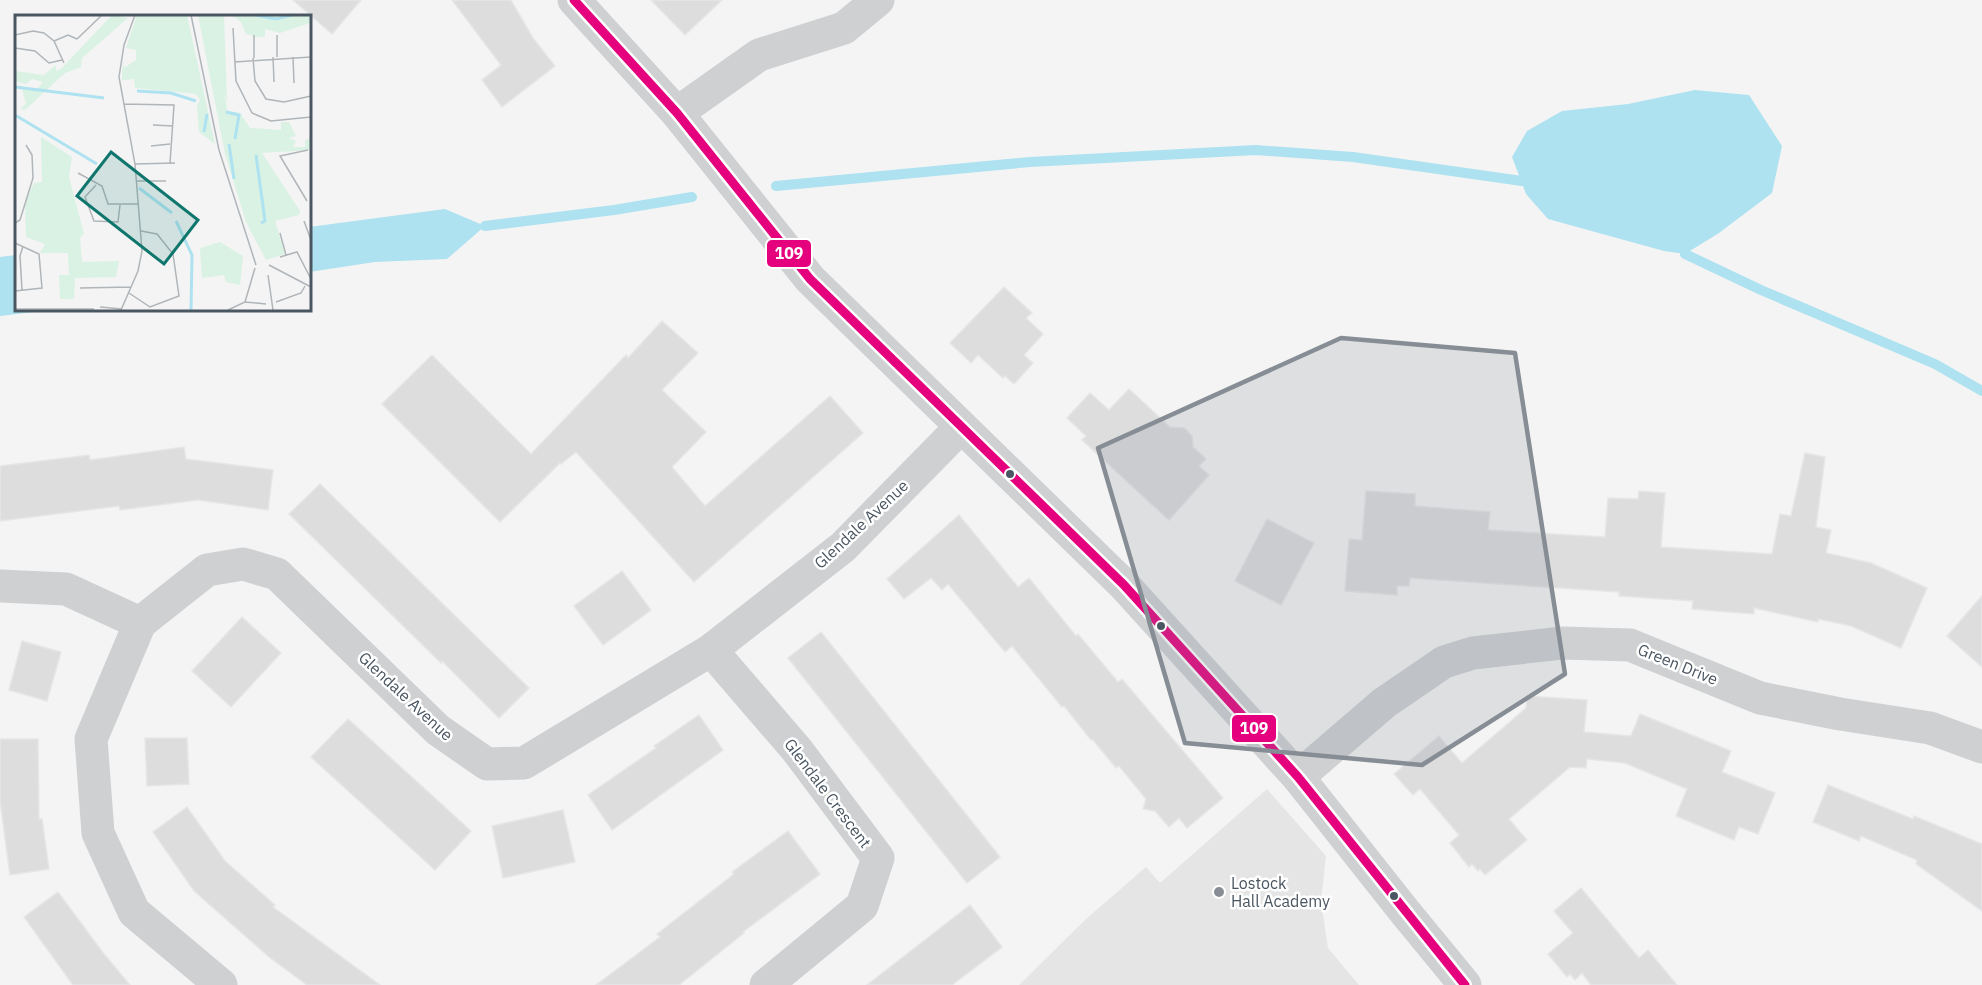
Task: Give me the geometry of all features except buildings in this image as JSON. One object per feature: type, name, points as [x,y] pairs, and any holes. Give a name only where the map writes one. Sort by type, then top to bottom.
[{"type":"street","points":[[574,0],[677,113],[810,279],[1124,585],[1298,777],[1466,985]]},
{"type":"street","points":[[677,113],[759,55],[844,28],[878,0]]},
{"type":"street","name":"Glendale Avenue","points":[[140,623],[207,570],[243,564],[278,574],[438,730],[487,765],[524,763],[711,650],[843,547],[961,427]]},
{"type":"street","points":[[0,586],[66,589],[140,623],[91,739],[98,832],[134,912],[221,985]]},
{"type":"street","name":"Green Drive","points":[[1298,777],[1384,703],[1444,662],[1473,653],[1562,643],[1630,645],[1760,698],[1840,714],[1930,728],[1982,747]]},
{"type":"street","name":"Glendale Crescent","points":[[711,650],[797,750],[878,858],[862,906],[766,985]]},
{"type":"highlighted area","points":[[1341,338],[1515,353],[1565,674],[1422,765],[1185,743],[1098,448]]},
{"type":"shaded area","name":"Lostock Hall Academy","points":[[1267,789],[1326,856],[1321,901],[1328,948],[1359,985],[1019,985],[1086,919],[1146,867],[1160,883]]},
{"type":"water","points":[[1695,90],[1749,95],[1782,146],[1772,193],[1719,233],[1685,254],[1664,251],[1548,219],[1526,194],[1512,157],[1527,131],[1562,111],[1628,104]]},
{"type":"water","points":[[445,209],[485,226],[447,259],[375,262],[310,272],[310,227]]},
{"type":"water","points":[[15,255],[15,310],[51,310],[0,316],[0,257]]},
{"type":"waterway","points":[[776,186],[1030,162],[1256,150],[1353,157],[1522,181]]},
{"type":"waterway","points":[[485,226],[614,210],[692,197]]},
{"type":"waterway","points":[[1685,254],[1761,290],[1935,364],[1982,391]]},
{"type":"transit line","name":"109","points":[[574,0],[677,113],[810,279],[1124,585],[1298,777],[1465,985]]},
{"type":"place","name":"Lostock Hall Academy","points":[[1219,892]]}]
